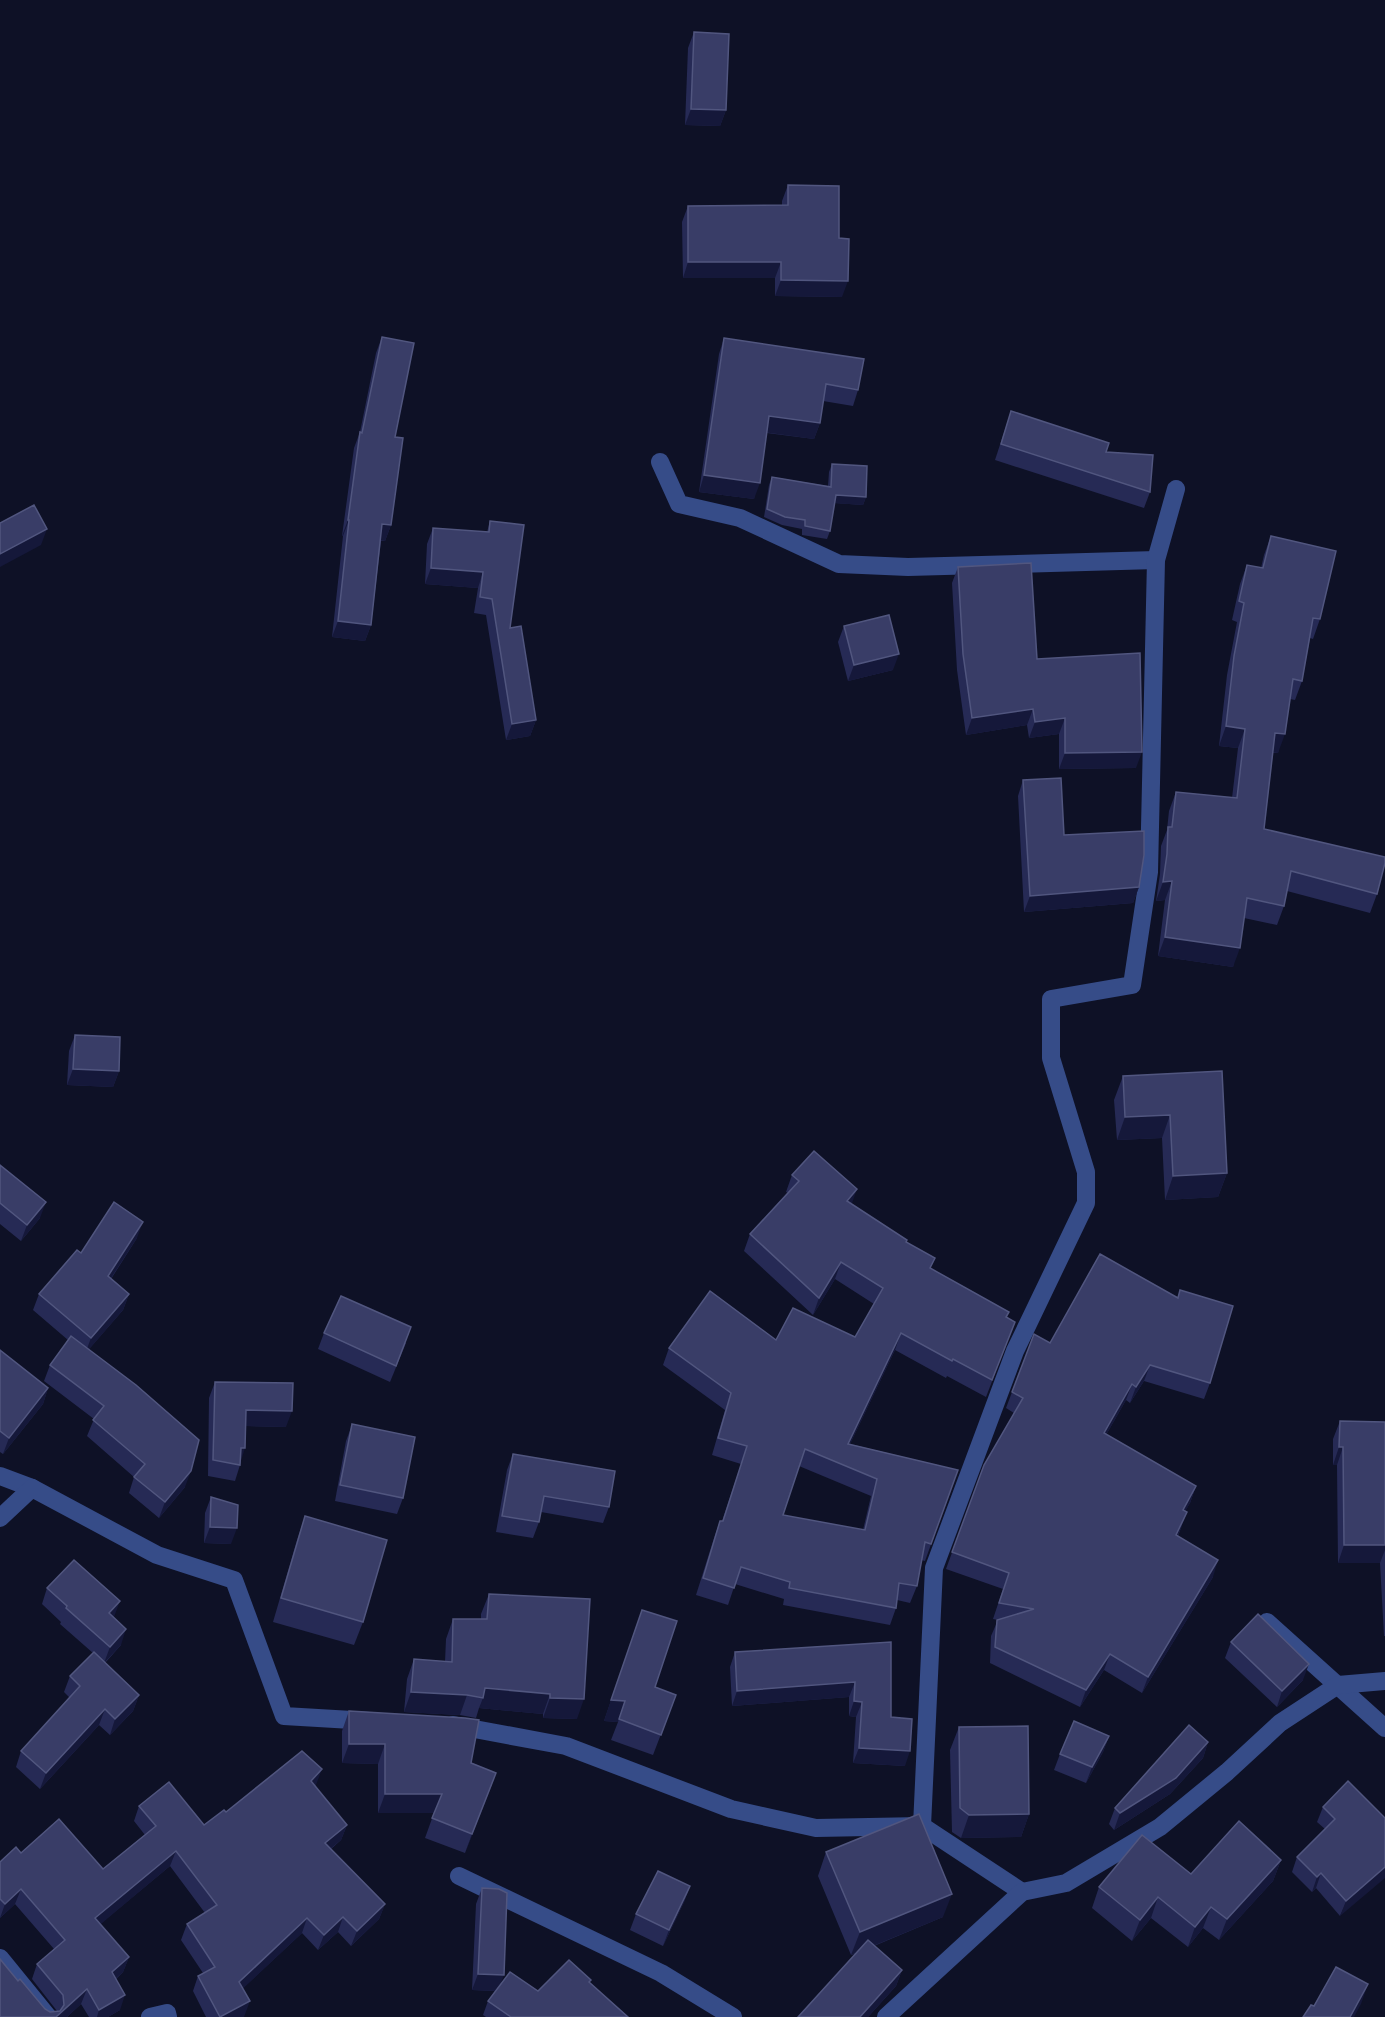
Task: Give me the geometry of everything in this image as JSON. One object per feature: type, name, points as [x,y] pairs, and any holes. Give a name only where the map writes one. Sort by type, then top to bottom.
[{"type":"street","points":[[660,462],[679,504],[740,518],[839,564],[908,567],[1156,560]]},
{"type":"street","points":[[922,1826],[934,1568],[1015,1351],[1086,1203],[1086,1172],[1051,1058],[1051,999],[1132,985],[1149,872],[1156,560],[1176,489]]},
{"type":"street","points":[[0,1476],[32,1488],[157,1555],[234,1580],[284,1716],[389,1722]]},
{"type":"street","points":[[0,1518],[32,1488]]},
{"type":"street","points":[[1267,1622],[1385,1728]]},
{"type":"street","points":[[886,2017],[1022,1892],[1066,1883],[1160,1827],[1227,1772],[1280,1723],[1338,1685],[1385,1681]]},
{"type":"street","points":[[436,1725],[459,1726],[566,1746],[731,1809],[816,1828],[922,1826],[1022,1892]]},
{"type":"street","points":[[459,1876],[661,1973],[733,2017]]},
{"type":"street","points":[[0,1958],[48,2017]]},
{"type":"street","points":[[150,2017],[167,2013],[168,2017]]},
{"type":"building","points":[[694,32],[729,34],[726,110],[691,109]]},
{"type":"building","points":[[788,185],[839,186],[839,238],[849,239],[848,281],[781,280],[781,262],[688,262],[688,206],[788,205]]},
{"type":"building","points":[[382,337],[414,343],[395,437],[403,438],[391,525],[382,524],[371,625],[338,621],[360,432],[362,433]]},
{"type":"building","points":[[724,338],[864,359],[858,390],[826,384],[820,423],[769,416],[760,483],[704,475]]},
{"type":"building","points":[[1011,411],[1109,443],[1106,452],[1153,455],[1150,492],[1001,444]]},
{"type":"building","points":[[832,464],[867,466],[866,497],[836,495],[830,531],[805,526],[805,520],[785,517],[767,509],[772,477],[831,487]]},
{"type":"building","points":[[34,505],[47,529],[0,554],[0,523]]},
{"type":"building","points":[[490,521],[524,525],[510,628],[521,626],[536,720],[512,724],[492,599],[480,597],[483,572],[431,568],[433,528],[489,532]]},
{"type":"building","points":[[1271,536],[1336,551],[1320,619],[1313,618],[1302,681],[1293,679],[1285,734],[1275,733],[1264,829],[1385,857],[1377,894],[1291,871],[1284,906],[1247,898],[1240,948],[1165,937],[1172,881],[1163,882],[1168,827],[1172,827],[1176,792],[1237,798],[1245,729],[1226,726],[1234,656],[1244,603],[1239,601],[1247,565],[1263,568]]},
{"type":"building","points":[[1031,563],[1037,659],[1140,653],[1142,752],[1065,753],[1065,718],[1035,722],[1033,709],[972,718],[963,654],[958,567]]},
{"type":"building","points":[[889,615],[899,654],[854,665],[844,626]]},
{"type":"building","points":[[1061,778],[1064,835],[1144,831],[1144,855],[1139,887],[1030,896],[1023,780]]},
{"type":"building","points":[[75,1035],[120,1037],[119,1071],[73,1069]]},
{"type":"building","points":[[1222,1071],[1227,1173],[1173,1176],[1170,1115],[1125,1117],[1123,1076]]},
{"type":"building","points":[[814,1151],[857,1189],[847,1201],[907,1240],[906,1242],[935,1258],[930,1268],[1009,1312],[1006,1317],[1015,1322],[992,1380],[901,1333],[848,1444],[958,1470],[931,1544],[925,1542],[917,1586],[899,1583],[896,1608],[789,1588],[790,1582],[741,1567],[734,1588],[703,1578],[720,1521],[723,1521],[747,1446],[718,1438],[731,1393],[669,1348],[710,1291],[776,1340],[793,1308],[855,1337],[883,1288],[841,1262],[819,1298],[750,1234],[799,1181],[792,1175]],"holes":[[[805,1449],[877,1479],[865,1530],[783,1515]]]},
{"type":"building","points":[[0,1165],[46,1202],[27,1225],[0,1203]]},
{"type":"building","points":[[114,1202],[143,1222],[108,1276],[129,1294],[91,1338],[39,1294],[77,1250],[81,1253]]},
{"type":"building","points":[[1100,1254],[1178,1298],[1180,1290],[1233,1306],[1210,1383],[1150,1365],[1136,1387],[1132,1384],[1104,1433],[1196,1486],[1183,1510],[1187,1512],[1176,1535],[1218,1560],[1148,1677],[1110,1654],[1086,1690],[995,1647],[997,1620],[1034,1609],[999,1603],[1009,1573],[952,1552],[984,1465],[1023,1398],[1012,1392],[1034,1334],[1050,1343]]},
{"type":"building","points":[[341,1296],[411,1327],[396,1366],[324,1333]]},
{"type":"building","points":[[71,1336],[136,1385],[199,1440],[191,1471],[165,1502],[134,1477],[145,1464],[93,1420],[104,1406],[50,1365]]},
{"type":"building","points":[[0,1350],[48,1388],[9,1438],[0,1431]]},
{"type":"building","points":[[215,1382],[293,1383],[292,1411],[246,1410],[245,1448],[241,1448],[240,1465],[213,1460]]},
{"type":"building","points":[[1340,1421],[1385,1422],[1385,1545],[1344,1545],[1343,1447],[1339,1447]]},
{"type":"building","points":[[352,1424],[415,1437],[403,1498],[340,1485]]},
{"type":"building","points":[[513,1454],[615,1471],[609,1507],[544,1496],[539,1522],[502,1516]]},
{"type":"building","points":[[211,1497],[238,1505],[237,1528],[210,1527]]},
{"type":"building","points":[[305,1516],[387,1540],[363,1622],[281,1598]]},
{"type":"building","points":[[74,1560],[120,1601],[109,1613],[126,1629],[110,1647],[47,1588]]},
{"type":"building","points":[[489,1594],[590,1599],[584,1699],[550,1698],[550,1694],[485,1688],[483,1698],[411,1692],[414,1659],[452,1662],[453,1619],[487,1619]]},
{"type":"building","points":[[642,1610],[677,1621],[655,1687],[676,1695],[661,1735],[619,1719],[625,1701],[611,1700]]},
{"type":"building","points":[[1258,1614],[1309,1664],[1282,1691],[1231,1642]]},
{"type":"building","points":[[891,1642],[891,1717],[912,1719],[910,1751],[859,1748],[862,1702],[854,1701],[855,1682],[737,1691],[735,1652]]},
{"type":"building","points":[[94,1652],[139,1695],[115,1719],[105,1709],[46,1773],[21,1751],[80,1686],[70,1676]]},
{"type":"building","points":[[349,1711],[479,1720],[471,1763],[496,1773],[472,1834],[432,1818],[442,1794],[385,1794],[385,1744],[349,1744]]},
{"type":"building","points":[[1074,1721],[1109,1736],[1092,1767],[1060,1754]]},
{"type":"building","points":[[1189,1725],[1208,1742],[1176,1778],[1120,1813],[1115,1808]]},
{"type":"building","points":[[1028,1726],[1029,1814],[969,1815],[960,1808],[959,1727]]},
{"type":"building","points":[[302,1751],[322,1769],[311,1781],[347,1825],[325,1843],[385,1904],[357,1931],[343,1917],[324,1935],[307,1918],[239,1982],[250,2001],[220,2017],[198,1976],[215,1967],[187,1924],[217,1905],[176,1851],[95,1918],[129,1957],[112,1972],[125,1995],[99,2010],[87,1989],[56,2017],[0,2017],[0,1959],[45,2009],[50,2012],[60,2011],[64,2005],[63,1995],[37,1964],[65,1940],[21,1889],[5,1904],[0,1899],[0,1862],[16,1847],[21,1853],[59,1819],[103,1869],[156,1826],[139,1806],[169,1782],[204,1825],[224,1810],[226,1812]]},
{"type":"building","points":[[1348,1781],[1385,1818],[1385,1867],[1346,1901],[1321,1873],[1317,1877],[1297,1857],[1335,1819],[1323,1807]]},
{"type":"building","points":[[919,1814],[952,1894],[860,1932],[826,1852]]},
{"type":"building","points":[[1239,1821],[1281,1860],[1227,1919],[1211,1907],[1195,1927],[1158,1897],[1140,1920],[1099,1887],[1142,1835],[1191,1874]]},
{"type":"building","points":[[658,1871],[690,1886],[669,1930],[636,1914]]},
{"type":"building","points":[[482,1888],[499,1889],[507,1893],[504,1975],[478,1974]]},
{"type":"building","points":[[868,1940],[902,1970],[860,2017],[798,2017]]},
{"type":"building","points":[[569,1960],[591,1980],[589,1982],[628,2017],[511,2017],[488,2001],[510,1972],[538,1991]]},
{"type":"building","points":[[1336,1967],[1368,1984],[1350,2017],[1303,2017],[1311,2005],[1314,2006]]}]
